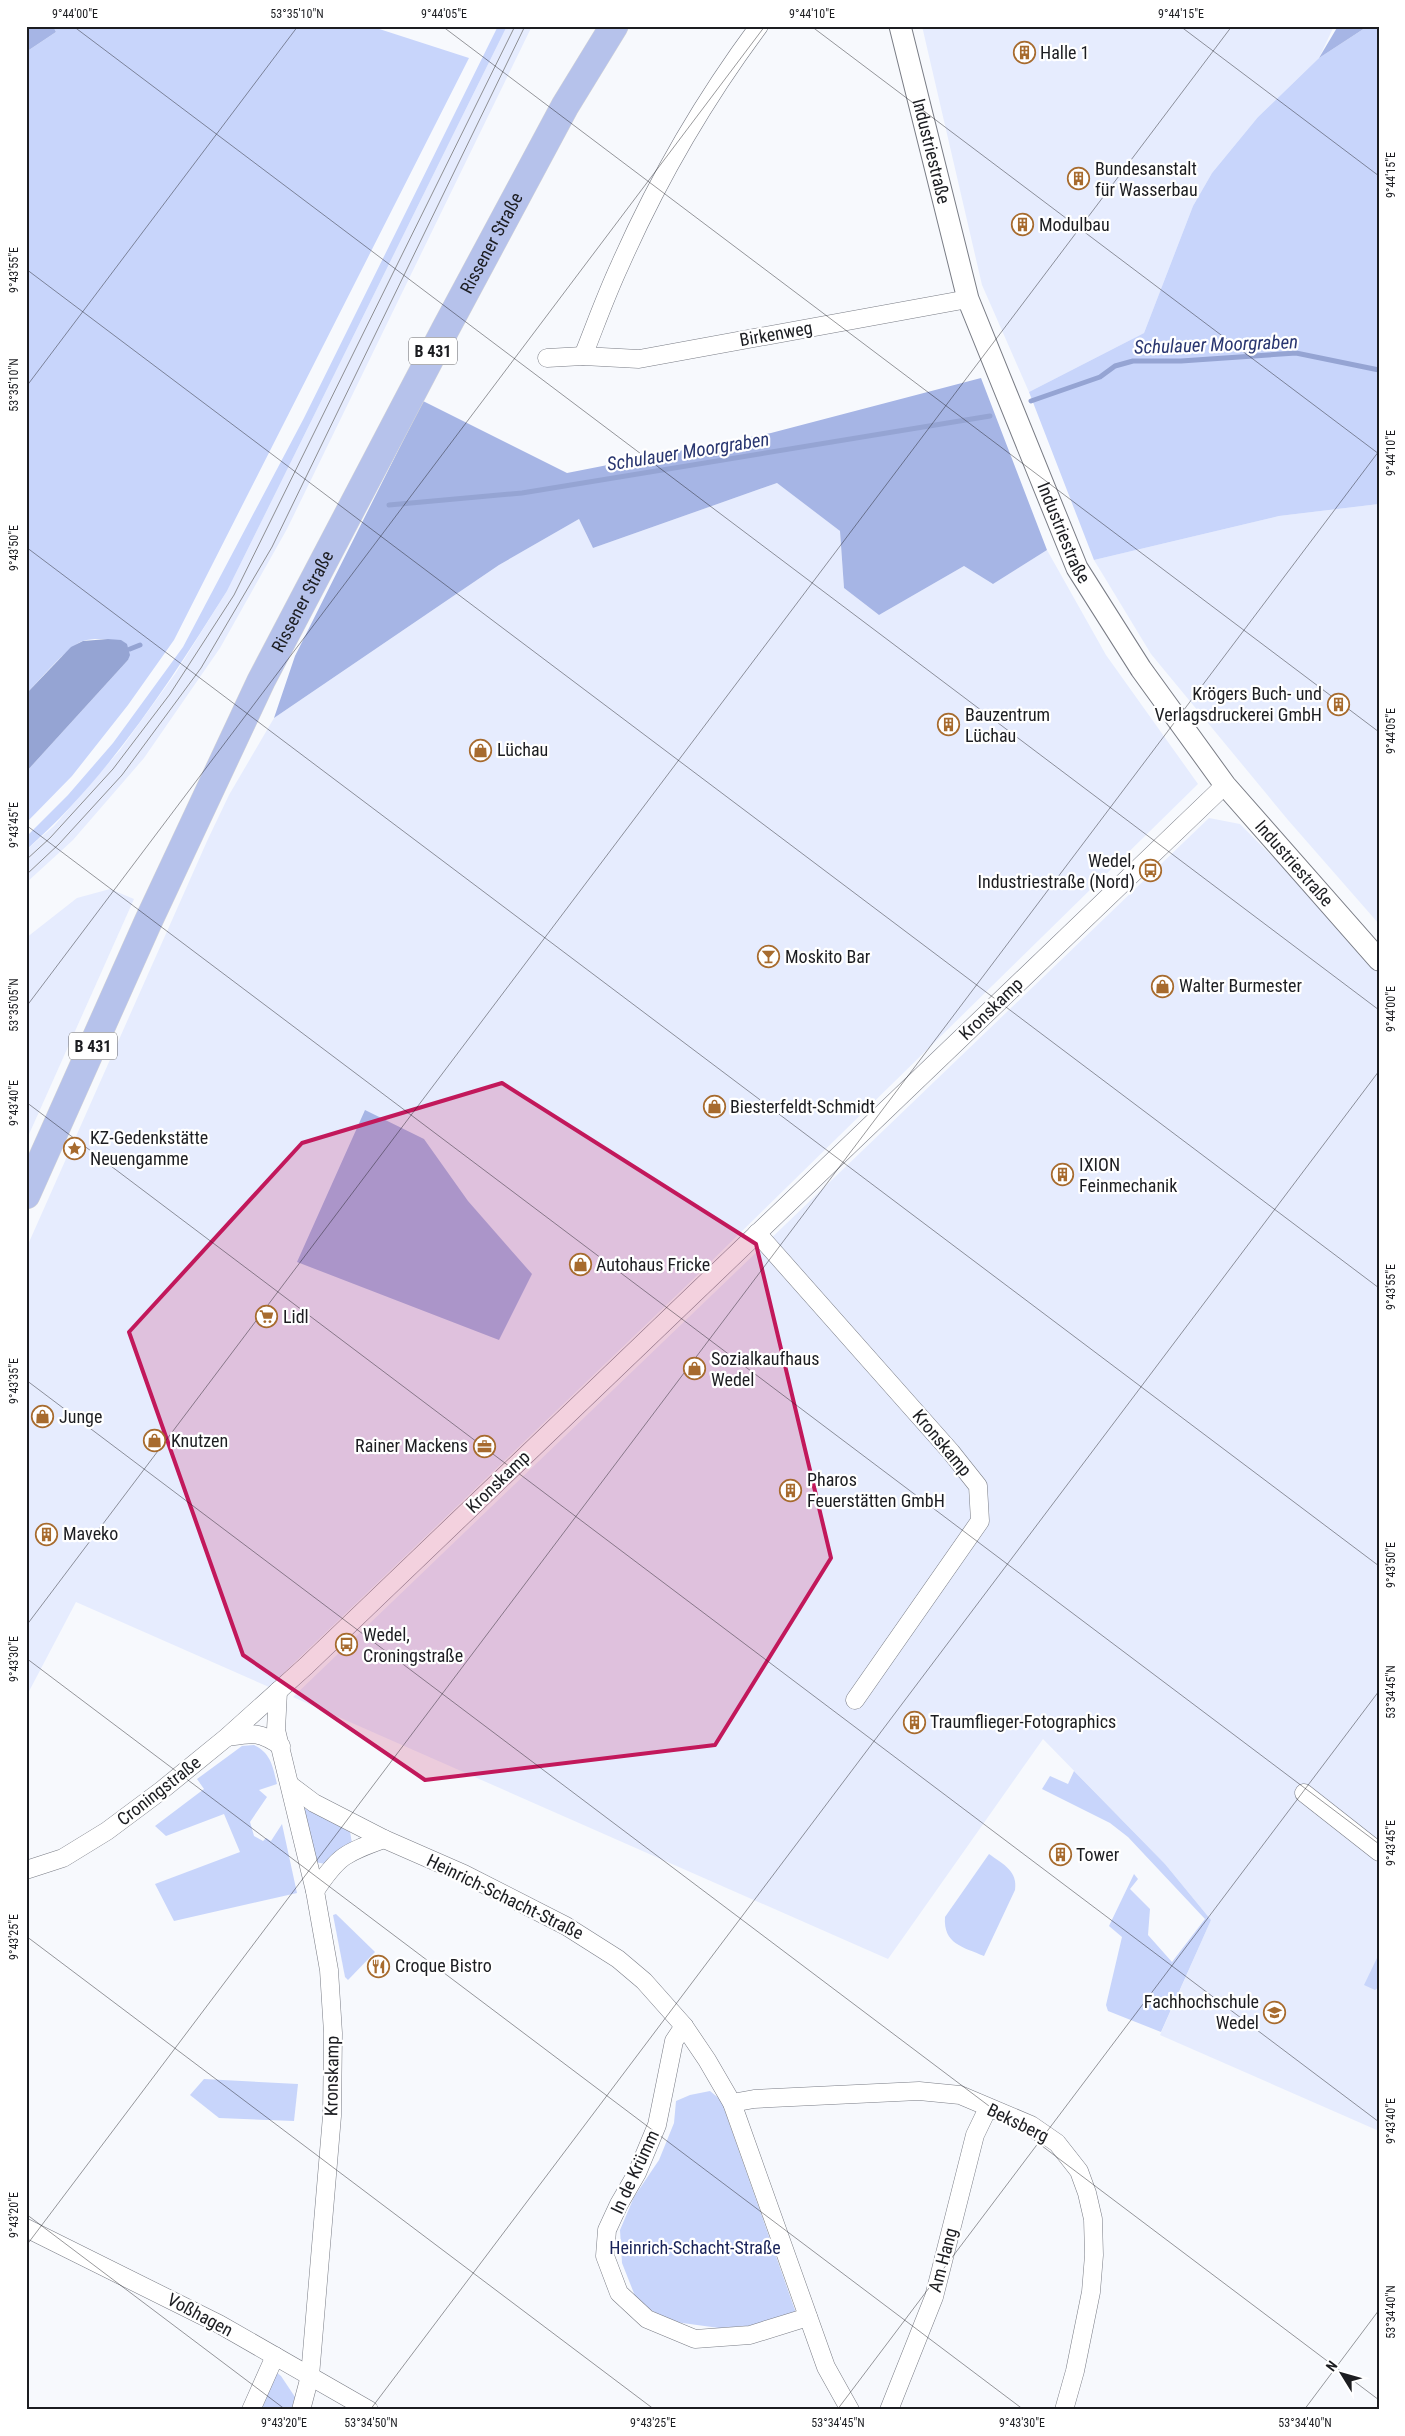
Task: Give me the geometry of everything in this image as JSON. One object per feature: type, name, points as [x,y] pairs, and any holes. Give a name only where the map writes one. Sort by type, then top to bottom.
[{"type":"main road","name":"Rissener Straße","points":[[26,1194],[148,922],[261,681],[565,106],[614,26]]},
{"type":"street","points":[[583,356],[619,265],[657,187],[723,75],[759,26]]},
{"type":"street","name":"Industriestraße","points":[[900,26],[968,298],[1077,568],[1141,668],[1224,785],[1379,960]]},
{"type":"street","name":"Birkenweg","points":[[546,358],[583,356],[639,359],[968,298]]},
{"type":"street","name":"Kronskamp","points":[[301,2410],[310,2376],[334,2078],[329,1970],[315,1891],[276,1730],[278,1691],[1224,785]]},
{"type":"street","name":"Kronskamp","points":[[757,1233],[951,1452],[978,1486],[980,1521],[854,1700]]},
{"type":"street","name":"Croningstraße","points":[[26,1870],[63,1858],[107,1831],[162,1790],[227,1737],[278,1691]]},
{"type":"street","points":[[227,1737],[254,1732],[266,1736],[281,1746]]},
{"type":"street","name":"Heinrich-Schacht-Straße","points":[[290,1785],[314,1803],[384,1839],[464,1874],[591,1940],[644,1981],[684,2026],[707,2060],[732,2103],[826,2367],[850,2410]]},
{"type":"street","points":[[1304,1793],[1379,1852]]},
{"type":"street","points":[[315,1891],[330,1869],[349,1852],[384,1839]]},
{"type":"street","name":"In de Krümm","points":[[684,2026],[674,2041],[657,2125],[637,2173],[607,2230],[605,2256],[619,2294],[646,2319],[695,2339],[750,2335],[808,2317]]},
{"type":"street","name":"Beksberg","points":[[732,2103],[754,2099],[919,2091],[960,2095],[1031,2125],[1057,2143],[1079,2171],[1087,2193],[1093,2220],[1094,2254],[1091,2292],[1075,2372],[1064,2410]]},
{"type":"street","name":"Am Hang","points":[[889,2410],[934,2296],[975,2135],[988,2108]]},
{"type":"street","name":"Voßhagen","points":[[26,2228],[133,2280],[275,2356],[369,2410]]},
{"type":"street","points":[[251,2410],[275,2356]]},
{"type":"highlighted area","points":[[502,1083],[756,1244],[831,1558],[715,1745],[425,1780],[243,1655],[129,1332],[302,1143]]},
{"type":"shaded area","points":[[26,26],[53,26],[56,32],[26,52]]},
{"type":"shaded area","points":[[507,26],[532,26],[287,529],[220,648],[144,758],[73,840],[26,883],[26,850],[54,826],[120,750],[175,674],[227,591]]},
{"type":"shaded area","points":[[922,26],[1334,26],[1319,58],[1258,117],[1212,173],[1193,206],[1144,333],[1029,392],[982,285]]},
{"type":"shaded area","points":[[1338,26],[1368,26],[1319,58]]},
{"type":"shaded area","points":[[981,378],[1047,550],[993,584],[964,566],[879,615],[844,588],[840,531],[777,483],[593,548],[579,519],[499,565],[274,718],[295,656],[423,401],[567,473],[771,433]]},
{"type":"shaded area","points":[[777,483],[840,531],[844,588],[879,615],[964,566],[993,584],[1047,550],[1106,655],[1198,784],[685,1287],[269,1687],[76,1602],[26,1697],[26,1249],[208,839],[229,795],[274,718],[499,565],[579,519],[593,548]]},
{"type":"shaded area","points":[[1379,504],[1379,924],[1288,820],[1151,654],[1094,560],[1279,516]]},
{"type":"shaded area","points":[[121,640],[127,644],[130,655],[128,660],[26,772],[26,694],[71,647],[83,641]]},
{"type":"shaded area","points":[[1209,818],[1240,824],[1379,964],[1379,2131],[1160,2035],[1211,1920],[1165,1864],[1043,1739],[888,1959],[293,1697]]},
{"type":"shaded area","points":[[110,889],[134,899],[26,1141],[26,938],[77,898]]},
{"type":"shaded area","points":[[365,1110],[424,1139],[468,1201],[532,1274],[499,1340],[297,1262]]},
{"type":"green space","points":[[53,26],[370,26],[469,58],[174,640],[128,705],[72,776],[26,823],[26,772],[128,660],[129,656],[127,646],[119,641],[90,639],[83,641],[62,656],[26,694],[26,120],[29,110],[26,103],[26,52],[56,32]]},
{"type":"green space","points":[[498,26],[507,26],[227,591],[183,660],[136,728],[84,792],[26,850],[26,837],[68,795],[113,743],[183,647],[304,418]]},
{"type":"green space","points":[[1368,26],[1379,26],[1379,504],[1279,516],[1094,560],[1029,392],[1144,333],[1193,206],[1212,173],[1258,117],[1319,58]]},
{"type":"green space","points":[[254,1745],[268,1756],[277,1784],[259,1790],[267,1797],[250,1822],[254,1836],[263,1841],[266,1838],[271,1841],[282,1824],[297,1893],[174,1921],[155,1884],[240,1852],[224,1814],[166,1836],[155,1826],[204,1789],[197,1779],[242,1746]]},
{"type":"green space","points":[[1074,1771],[1165,1864],[1211,1920],[1161,2032],[1108,2011],[1106,2005],[1122,1937],[1109,1926],[1134,1874],[1138,1879],[1130,1889],[1150,1909],[1148,1935],[1172,1962],[1205,1919],[1128,1837],[1110,1823],[1042,1789],[1050,1776],[1068,1784]]},
{"type":"green space","points":[[303,1807],[350,1832],[352,1843],[326,1864],[314,1862]]},
{"type":"green space","points":[[989,1854],[1012,1873],[1015,1890],[984,1956],[962,1947],[951,1939],[945,1926],[945,1917]]},
{"type":"green space","points":[[336,1914],[375,1952],[348,1980],[345,1977],[333,1915]]},
{"type":"green space","points":[[1377,1958],[1379,1959],[1379,1987],[1375,1990],[1364,1985]]},
{"type":"green space","points":[[204,2079],[298,2084],[294,2121],[219,2118],[190,2095]]},
{"type":"green space","name":"Heinrich-Schacht-Straße","points":[[710,2091],[721,2100],[796,2313],[760,2325],[719,2328],[668,2321],[637,2301],[622,2263],[620,2230],[634,2197],[659,2160],[674,2123],[676,2101],[690,2095]]},
{"type":"green space","points":[[272,2369],[281,2376],[295,2397],[291,2410],[254,2410]]},
{"type":"waterway","name":"Schulauer Moorgraben","points":[[1031,401],[1100,377],[1115,366],[1133,361],[1181,361],[1296,353],[1379,370]]},
{"type":"waterway","name":"Schulauer Moorgraben","points":[[389,505],[522,493],[990,416]]},
{"type":"waterway","points":[[130,649],[140,645]]},
{"type":"tram line","points":[[26,860],[50,838],[113,769],[170,694],[234,595],[515,26]]},
{"type":"tram line","points":[[26,875],[59,844],[122,775],[201,668],[272,547],[525,26]]},
{"type":"place","name":"Halle 1","points":[[1024,53]]},
{"type":"place","name":"Bundesanstalt für Wasserbau","points":[[1079,179]]},
{"type":"place","name":"Modulbau","points":[[1023,225]]},
{"type":"place","name":"Krögers Buch- und Verlagsdruckerei GmbH","points":[[1338,704]]},
{"type":"place","name":"Bauzentrum Lüchau","points":[[949,725]]},
{"type":"place","name":"Lüchau","points":[[481,750]]},
{"type":"place","name":"Wedel, Industriestraße (Nord)","points":[[1151,871]]},
{"type":"place","name":"Moskito Bar","points":[[769,957]]},
{"type":"place","name":"Walter Burmester","points":[[1163,986]]},
{"type":"place","name":"Biesterfeldt-Schmidt","points":[[714,1107]]},
{"type":"place","name":"KZ-Gedenkstätte Neuengamme","points":[[74,1148]]},
{"type":"place","name":"IXION Feinmechanik","points":[[1063,1175]]},
{"type":"place","name":"Autohaus Fricke","points":[[580,1265]]},
{"type":"place","name":"Lidl","points":[[267,1317]]},
{"type":"place","name":"Sozialkaufhaus Wedel","points":[[695,1369]]},
{"type":"place","name":"Junge","points":[[43,1417]]},
{"type":"place","name":"Knutzen","points":[[155,1441]]},
{"type":"place","name":"Rainer Mackens","points":[[484,1446]]},
{"type":"place","name":"Pharos Feuerstätten GmbH","points":[[791,1490]]},
{"type":"place","name":"Maveko","points":[[47,1534]]},
{"type":"place","name":"Wedel, Croningstraße","points":[[347,1645]]},
{"type":"place","name":"Traumflieger-Fotographics","points":[[914,1722]]},
{"type":"place","name":"Tower","points":[[1060,1855]]},
{"type":"place","name":"Croque Bistro","points":[[379,1966]]},
{"type":"place","name":"Fachhochschule Wedel","points":[[1275,2012]]}]
